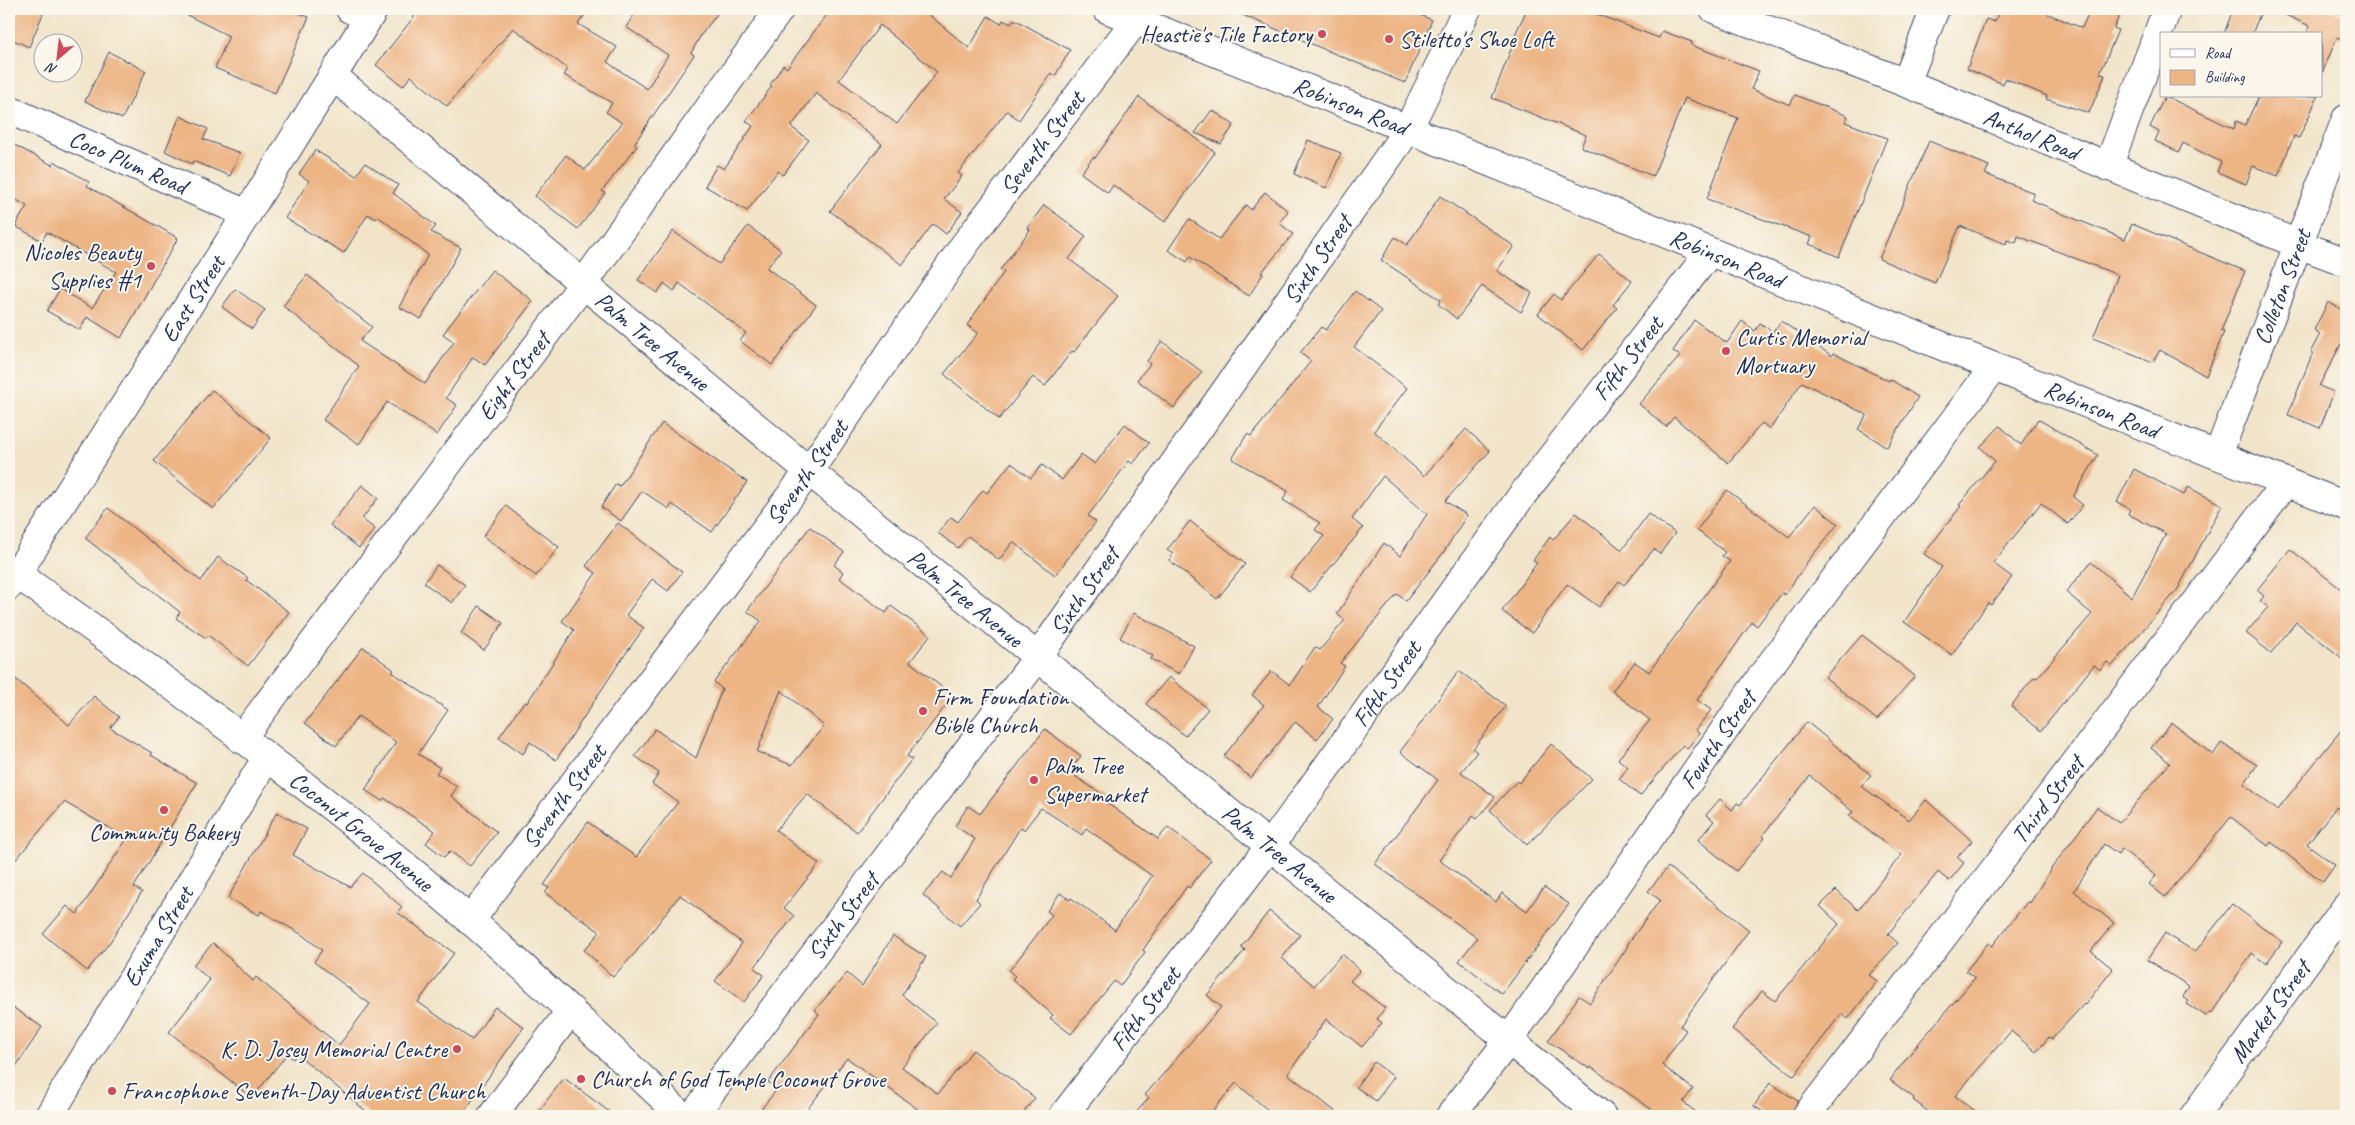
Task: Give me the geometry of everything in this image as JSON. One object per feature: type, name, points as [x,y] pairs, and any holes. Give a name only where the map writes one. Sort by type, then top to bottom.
[{"type":"street","name":"Eight Street","points":[[241,739],[584,283],[780,9]]},
{"type":"street","name":"Robinson Road","points":[[1107,9],[1994,367],[2346,506]]},
{"type":"street","name":"Sixth Street","points":[[693,1116],[1038,658],[1408,129],[1467,9]]},
{"type":"street","name":"Anthol Road","points":[[1714,9],[1906,83],[2108,167],[2346,262]]},
{"type":"street","points":[[1906,83],[1935,9]]},
{"type":"street","points":[[2108,167],[2167,9]]},
{"type":"street","name":"East Street","points":[[13,580],[333,76],[364,11]]},
{"type":"street","name":"Seventh Street","points":[[470,920],[809,471],[965,244],[1136,20]]},
{"type":"street","name":"Palm Tree Avenue","points":[[333,76],[809,471],[1602,1116]]},
{"type":"street","name":"Coco Plum Road","points":[[9,110],[247,214]]},
{"type":"street","name":"Colleton Street","points":[[2218,456],[2346,119]]},
{"type":"street","name":"Fifth Street","points":[[1063,1116],[1270,846],[1523,494],[1710,252]]},
{"type":"street","name":"Fourth Street","points":[[1450,1116],[1509,1040],[1762,676],[1994,367]]},
{"type":"street","name":"Third Street","points":[[1806,1116],[2286,482]]},
{"type":"street","name":"Coconut Grove Avenue","points":[[13,580],[136,659],[267,757],[394,857],[470,920],[571,1010],[682,1116]]},
{"type":"street","name":"Exuma Street","points":[[49,1116],[267,757]]},
{"type":"street","name":"Market Street","points":[[2194,1116],[2346,907]]},
{"type":"street","points":[[492,1116],[571,1010]]},
{"type":"building","points":[[9,9],[45,9],[35,32],[32,32],[32,40],[29,47],[9,38]]},
{"type":"building","points":[[175,9],[288,9],[309,17],[275,93],[215,68],[229,36]]},
{"type":"building","points":[[420,9],[589,9],[578,24],[617,47],[607,62],[647,89],[668,55],[626,27],[638,9],[721,9],[701,35],[691,53],[694,55],[634,144],[637,146],[602,191],[605,193],[578,229],[535,196],[566,155],[585,170],[622,123],[606,112],[612,103],[564,75],[568,69],[513,28],[447,106],[411,76],[403,86],[376,65]]},
{"type":"building","points":[[831,9],[922,9],[969,48],[988,16],[1001,24],[1003,20],[1011,24],[1014,19],[1070,50],[1055,76],[1051,73],[1019,120],[1007,111],[958,173],[962,176],[944,199],[962,212],[946,234],[933,224],[902,265],[830,211],[882,144],[816,93],[791,127],[809,140],[783,175],[778,171],[747,211],[705,186],[717,165],[724,169],[753,126],[746,121],[772,86],[770,85],[783,65],[787,68]],"holes":[[[880,25],[937,72],[897,124],[839,80]]]},
{"type":"building","points":[[1228,9],[1406,9],[1432,20],[1405,83]]},
{"type":"building","points":[[1527,9],[1583,9],[1659,38],[1662,31],[1692,42],[1691,45],[1759,71],[1751,89],[1790,105],[1795,95],[1848,116],[1845,122],[1887,138],[1839,257],[1809,244],[1812,237],[1707,199],[1738,118],[1685,98],[1653,176],[1581,147],[1586,135],[1492,98],[1514,42],[1512,41]]},
{"type":"building","points":[[2000,9],[2036,9],[2082,28],[2090,9],[2122,9],[2114,28],[2118,30],[2100,74],[2105,75],[2089,113],[2046,99],[2047,96],[2005,78],[2003,84],[1967,69],[1986,19],[1995,22]]},
{"type":"building","points":[[2233,9],[2262,9],[2253,32],[2225,32]]},
{"type":"building","points":[[2272,9],[2330,9],[2346,16],[2346,28],[2342,39],[2337,37],[2322,74],[2322,32],[2308,32],[2310,26]]},
{"type":"building","points":[[109,52],[146,71],[122,119],[85,101]]},
{"type":"building","points":[[1139,97],[1215,152],[1165,222],[1113,185],[1108,193],[1081,173],[1093,157],[1095,158]]},
{"type":"building","points":[[2164,98],[2169,98],[2234,129],[2236,121],[2245,125],[2258,98],[2317,98],[2299,138],[2294,136],[2278,176],[2253,166],[2246,184],[2217,172],[2221,162],[2183,143],[2179,152],[2155,141],[2159,132],[2150,127]]},
{"type":"building","points":[[1212,110],[1234,125],[1221,144],[1195,133]]},
{"type":"building","points":[[180,116],[208,129],[203,139],[240,153],[230,176],[193,161],[192,164],[165,151]]},
{"type":"building","points":[[1308,140],[1341,153],[1326,188],[1294,174]]},
{"type":"building","points":[[1929,141],[1989,166],[1985,174],[2034,193],[2031,200],[2048,208],[2125,239],[2132,224],[2245,271],[2221,331],[2224,332],[2206,376],[2160,350],[2153,362],[2093,338],[2118,275],[2018,236],[2016,243],[2007,240],[2006,244],[1960,226],[1935,283],[1879,259]]},
{"type":"building","points":[[9,142],[52,165],[54,161],[89,182],[87,186],[178,238],[121,338],[87,317],[80,330],[47,311],[60,289],[92,308],[116,272],[47,232],[42,241],[15,226],[27,206],[9,196]]},
{"type":"building","points":[[315,150],[356,176],[365,163],[398,185],[393,193],[436,226],[431,232],[461,248],[421,319],[399,307],[428,255],[378,216],[376,219],[368,214],[344,253],[285,218],[309,181],[299,174]]},
{"type":"building","points":[[1265,192],[1288,211],[1279,223],[1293,234],[1261,273],[1263,274],[1249,296],[1190,257],[1187,262],[1168,250],[1189,219],[1219,239],[1246,205],[1251,210]]},
{"type":"building","points":[[1440,196],[1514,246],[1497,271],[1532,293],[1521,312],[1482,286],[1457,319],[1438,304],[1441,300],[1381,260],[1395,237],[1407,245]]},
{"type":"building","points":[[1044,205],[1086,236],[1069,259],[1118,296],[1045,386],[1033,377],[999,419],[944,374],[978,333],[967,325],[1004,272],[1000,270],[1030,230],[1027,228]]},
{"type":"building","points":[[748,226],[781,250],[767,268],[816,305],[772,365],[740,341],[746,333],[679,283],[674,291],[664,283],[657,293],[638,280],[673,231],[719,264]]},
{"type":"building","points":[[1599,254],[1632,281],[1613,305],[1617,308],[1583,350],[1538,314],[1554,294],[1561,300]]},
{"type":"building","points":[[492,270],[533,301],[485,365],[473,357],[446,398],[457,405],[437,435],[387,402],[359,444],[323,420],[359,366],[283,306],[307,275],[372,327],[360,341],[425,384],[454,342],[443,334]]},
{"type":"building","points":[[235,289],[265,310],[252,329],[222,307]]},
{"type":"building","points":[[1355,291],[1381,311],[1354,347],[1407,388],[1374,431],[1424,476],[1466,429],[1490,451],[1445,501],[1467,515],[1443,553],[1406,601],[1397,594],[1340,663],[1345,666],[1318,707],[1333,719],[1317,739],[1295,722],[1251,778],[1224,756],[1264,705],[1252,695],[1272,671],[1290,685],[1315,647],[1320,650],[1345,620],[1337,614],[1384,543],[1400,556],[1427,514],[1383,476],[1352,519],[1363,528],[1310,592],[1290,577],[1324,536],[1315,530],[1320,523],[1283,500],[1288,491],[1232,459],[1247,434],[1251,436],[1311,361],[1300,353],[1321,327],[1326,330]]},
{"type":"building","points":[[2328,302],[2346,312],[2346,347],[2341,344],[2319,386],[2334,392],[2320,428],[2288,415],[2313,352],[2311,351],[2320,334],[2314,330]]},
{"type":"building","points":[[1694,320],[1727,343],[1742,321],[1755,331],[1760,323],[1773,332],[1781,321],[1832,356],[1833,353],[1889,381],[1890,379],[1918,397],[1887,447],[1858,429],[1867,415],[1802,382],[1770,429],[1762,423],[1728,463],[1674,417],[1666,427],[1639,404],[1680,356],[1673,351]]},
{"type":"building","points":[[1162,341],[1202,372],[1174,408],[1137,380],[1150,364],[1147,361]]},
{"type":"building","points":[[212,390],[271,438],[213,509],[154,461]]},
{"type":"building","points":[[2038,419],[2098,455],[2073,497],[2083,505],[2068,524],[2041,503],[1993,563],[2012,577],[1991,605],[1988,603],[1952,655],[1904,622],[1942,567],[1924,554],[1961,506],[1959,505],[1995,461],[1980,447],[2000,426],[2021,445]]},
{"type":"building","points":[[662,423],[747,482],[712,532],[672,504],[669,509],[642,491],[621,521],[601,507],[616,484],[620,486]]},
{"type":"building","points":[[1125,424],[1149,443],[1133,464],[1129,461],[1088,516],[1096,522],[1055,575],[1013,542],[999,560],[968,536],[958,548],[938,533],[951,517],[958,522],[983,490],[987,493],[1011,463],[1031,478],[1042,465],[1062,480],[1081,454],[1095,464]]},
{"type":"building","points":[[2134,469],[2184,495],[2188,487],[2222,505],[2178,589],[2112,666],[2107,662],[2100,670],[2094,665],[2041,731],[2011,706],[2034,677],[2037,678],[2092,614],[2066,592],[2091,562],[2132,597],[2166,534],[2128,514],[2130,509],[2117,502]]},
{"type":"building","points":[[362,485],[378,498],[362,519],[375,529],[359,548],[330,525]]},
{"type":"building","points":[[1727,490],[1789,537],[1815,505],[1838,524],[1807,562],[1785,595],[1782,593],[1757,626],[1752,622],[1697,700],[1711,710],[1695,730],[1699,733],[1687,749],[1683,745],[1640,796],[1619,779],[1628,767],[1618,759],[1650,720],[1612,691],[1635,662],[1649,672],[1730,561],[1722,556],[1725,552],[1697,530]]},
{"type":"building","points":[[506,506],[559,547],[536,576],[483,536]]},
{"type":"building","points":[[108,508],[201,581],[218,557],[248,578],[246,580],[289,612],[248,666],[208,635],[206,638],[176,618],[180,612],[85,538]]},
{"type":"building","points":[[1576,513],[1622,550],[1648,514],[1675,533],[1660,554],[1654,549],[1624,585],[1619,581],[1599,607],[1567,584],[1532,633],[1502,611],[1537,563],[1533,560],[1550,537],[1553,540]]},
{"type":"building","points":[[1190,521],[1245,564],[1217,599],[1169,560],[1173,554],[1167,550]]},
{"type":"building","points":[[618,523],[682,572],[668,591],[652,579],[626,615],[644,628],[556,760],[530,742],[523,754],[499,737],[524,702],[527,703],[574,630],[562,621],[596,573],[586,566]]},
{"type":"building","points":[[810,527],[844,552],[834,565],[843,572],[839,578],[886,613],[891,606],[930,635],[910,662],[953,696],[907,756],[912,759],[857,832],[807,794],[776,830],[819,864],[784,908],[794,916],[754,968],[764,975],[744,1002],[715,981],[742,943],[680,895],[636,952],[613,977],[584,950],[600,932],[545,893],[549,888],[544,885],[588,822],[636,857],[678,802],[652,784],[659,773],[635,756],[655,729],[696,758],[722,689],[714,682],[761,621],[747,611]],"holes":[[[781,690],[824,726],[792,765],[757,752]]]},
{"type":"building","points":[[2290,549],[2346,593],[2346,661],[2296,622],[2271,653],[2246,633],[2268,607],[2260,601],[2264,596],[2257,590]]},
{"type":"building","points":[[437,565],[465,585],[452,603],[424,583]]},
{"type":"building","points":[[479,606],[503,623],[484,650],[461,633]]},
{"type":"building","points":[[1134,613],[1194,646],[1179,674],[1151,659],[1153,656],[1120,638]]},
{"type":"building","points":[[1862,635],[1915,676],[1877,720],[1825,677]]},
{"type":"building","points":[[363,647],[394,670],[392,672],[448,710],[418,754],[440,768],[436,773],[457,787],[451,796],[497,832],[470,866],[450,851],[444,857],[426,843],[435,831],[384,798],[382,801],[365,790],[396,742],[358,716],[336,746],[305,723]]},
{"type":"building","points":[[1459,671],[1506,706],[1473,749],[1477,752],[1461,772],[1495,797],[1477,819],[1473,816],[1439,860],[1496,902],[1502,893],[1527,911],[1544,887],[1569,904],[1502,994],[1459,961],[1477,938],[1375,864],[1438,780],[1400,752]]},
{"type":"building","points":[[9,673],[69,725],[94,696],[119,717],[110,728],[197,783],[134,887],[142,892],[110,942],[87,971],[43,934],[67,906],[77,914],[126,840],[123,839],[124,836],[64,802],[9,868]]},
{"type":"building","points":[[1169,677],[1208,709],[1185,736],[1146,704]]},
{"type":"building","points":[[1807,722],[1871,775],[1861,786],[1909,820],[1926,800],[1972,841],[1957,857],[1964,863],[1949,881],[1938,872],[1888,934],[1898,943],[1869,975],[1877,981],[1848,1019],[1841,1014],[1794,1076],[1732,1029],[1762,991],[1775,1001],[1839,924],[1820,906],[1836,890],[1858,910],[1901,855],[1849,816],[1853,812],[1810,776],[1762,836],[1765,838],[1736,871],[1698,840],[1714,821],[1706,815],[1720,799],[1732,810],[1737,803],[1740,805]]},
{"type":"building","points":[[2172,723],[2213,755],[2221,743],[2257,765],[2244,784],[2277,810],[2346,724],[2346,815],[2336,807],[2307,844],[2335,865],[2323,882],[2271,842],[2268,846],[2231,817],[2165,897],[2149,884],[2156,876],[2122,849],[2118,854],[2104,844],[2074,891],[2114,923],[2091,951],[2113,969],[2085,1005],[2052,1039],[2049,1037],[2036,1052],[2011,1031],[1955,1096],[1982,1116],[1934,1116],[1890,1080],[1917,1045],[1975,978],[1966,971],[1988,943],[1992,946],[2028,901],[2030,903],[2051,869],[2097,807],[2119,823],[2170,763],[2151,748]]},
{"type":"building","points":[[1045,729],[1081,756],[1069,772],[1107,798],[1105,802],[1158,839],[1168,827],[1211,860],[1189,888],[1187,886],[1143,950],[1145,952],[1120,986],[1114,981],[1071,1034],[1050,1018],[1053,1015],[1012,979],[1015,976],[1009,971],[1052,915],[1047,911],[1060,893],[1070,900],[1071,898],[1115,930],[1152,876],[1086,828],[1082,835],[1041,808],[1024,830],[1020,828],[976,899],[980,903],[960,926],[923,895],[943,872],[951,878],[975,839],[955,826],[968,806],[980,814]]},
{"type":"building","points":[[1551,744],[1592,779],[1527,845],[1490,810],[1517,781],[1519,783]]},
{"type":"building","points":[[277,812],[307,829],[293,855],[350,887],[363,873],[402,907],[397,912],[454,953],[418,1002],[472,1040],[495,1007],[524,1027],[461,1116],[372,1116],[297,1054],[293,1059],[287,1054],[252,1098],[169,1032],[210,980],[193,965],[213,943],[253,981],[256,977],[339,1045],[370,1004],[314,962],[322,950],[301,934],[261,911],[259,915],[228,898]]},
{"type":"building","points":[[1668,867],[1749,930],[1680,1026],[1686,1030],[1662,1065],[1693,1089],[1683,1102],[1701,1116],[1661,1116],[1591,1067],[1590,1069],[1548,1041],[1579,996],[1590,1003],[1627,945],[1660,900],[1648,891]]},
{"type":"building","points":[[2232,904],[2282,942],[2266,964],[2252,953],[2211,1014],[2209,1013],[2206,1016],[2187,1004],[2189,1001],[2183,997],[2189,986],[2147,960],[2165,933],[2195,952]]},
{"type":"building","points":[[1269,911],[1300,935],[1282,958],[1314,986],[1342,954],[1360,970],[1350,981],[1385,1008],[1377,1019],[1382,1023],[1362,1047],[1326,1019],[1288,1074],[1341,1116],[1275,1116],[1236,1083],[1208,1116],[1133,1116],[1149,1098],[1145,1095],[1221,1007],[1207,995],[1245,950],[1241,947]]},
{"type":"building","points":[[893,936],[926,957],[902,995],[937,1023],[902,1067],[938,1094],[973,1050],[1035,1098],[1020,1116],[921,1116],[923,1113],[847,1058],[802,1116],[756,1116],[777,1089],[768,1082],[819,1014],[815,1010],[847,973],[862,986]]},
{"type":"building","points":[[9,1005],[42,1027],[9,1077]]},
{"type":"building","points":[[1374,1062],[1394,1077],[1376,1101],[1356,1087]]},
{"type":"building","points":[[564,1078],[615,1116],[535,1116]]},
{"type":"building","points":[[1770,1083],[1798,1101],[1791,1116],[1769,1116],[1754,1106]]},
{"type":"place","name":"Heastie's Tile Factory","points":[[1322,34]]},
{"type":"place","name":"Stiletto's Shoe Loft","points":[[1389,39]]},
{"type":"place","name":"Nicoles Beauty Supplies #1","points":[[151,266]]},
{"type":"place","name":"Curtis Memorial Mortuary","points":[[1726,351]]},
{"type":"place","name":"Firm Foundation Bible Church","points":[[923,711]]},
{"type":"place","name":"Palm Tree Supermarket","points":[[1034,780]]},
{"type":"place","name":"Community Bakery","points":[[164,810]]},
{"type":"place","name":"K. D. Josey Memorial Centre","points":[[457,1049]]},
{"type":"place","name":"Church of God Temple Coconut Grove","points":[[581,1079]]},
{"type":"place","name":"Francophone Seventh-Day Adventist Church","points":[[112,1091]]}]
